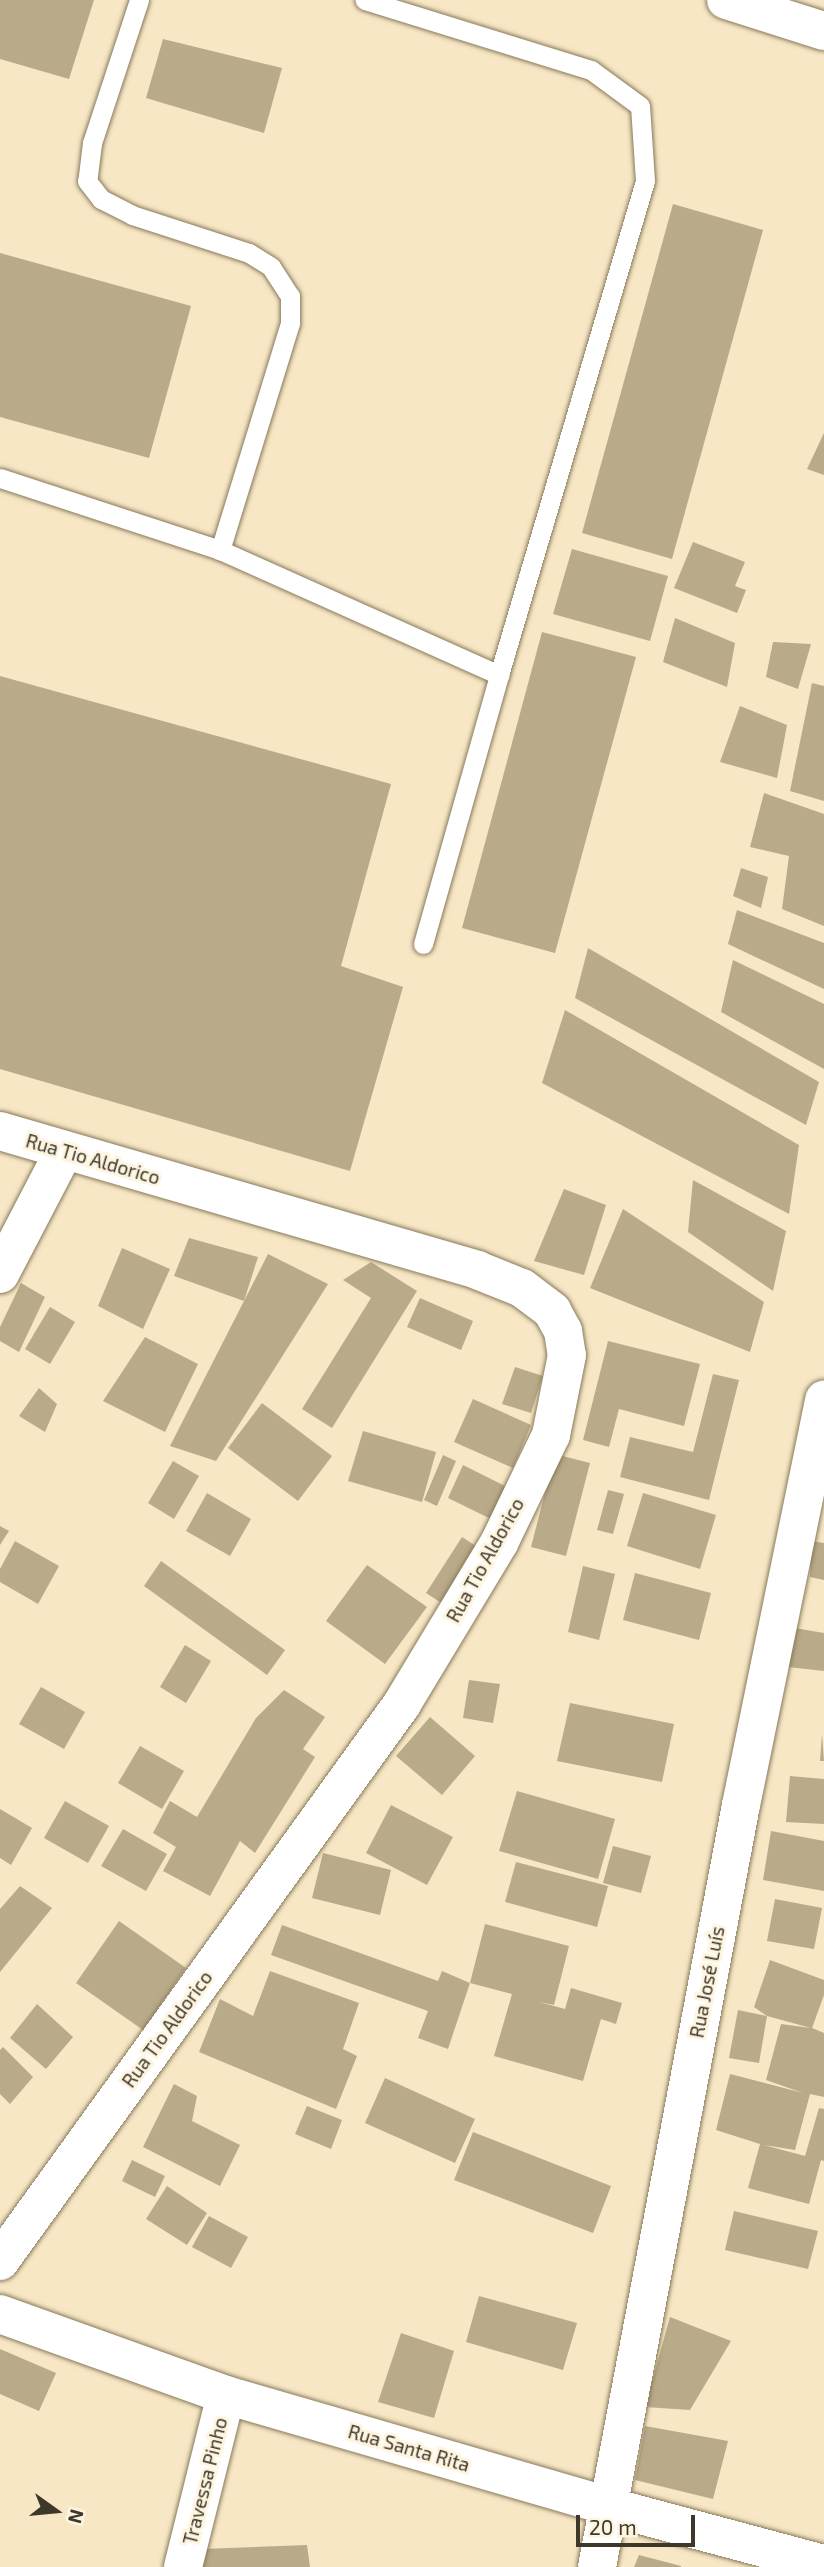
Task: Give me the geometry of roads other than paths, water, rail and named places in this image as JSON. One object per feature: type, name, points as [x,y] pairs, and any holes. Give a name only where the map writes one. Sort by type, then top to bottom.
[{"type":"street","points":[[726,0],[824,31]]},
{"type":"street","name":"Rua Tio Aldorico","points":[[0,1131],[477,1269],[522,1289],[552,1311],[563,1331],[566,1355],[563,1385],[545,1447],[499,1543],[402,1704],[0,2261]]},
{"type":"street","points":[[0,1274],[64,1151]]},
{"type":"street","name":"Rua José Luís","points":[[597,2567],[741,1805],[824,1399]]},
{"type":"street","name":"Rua Santa Rita","points":[[0,2314],[226,2395],[607,2506],[824,2564]]},
{"type":"street","name":"Travessa Pinho","points":[[183,2567],[226,2395]]},
{"type":"lane","points":[[139,0],[92,143],[87,181],[101,199],[132,215],[249,253],[271,267],[290,296],[290,323],[220,550]]},
{"type":"lane","points":[[365,0],[591,70],[640,106],[645,181],[499,675],[423,944]]},
{"type":"lane","points":[[0,478],[220,550],[499,675]]}]
